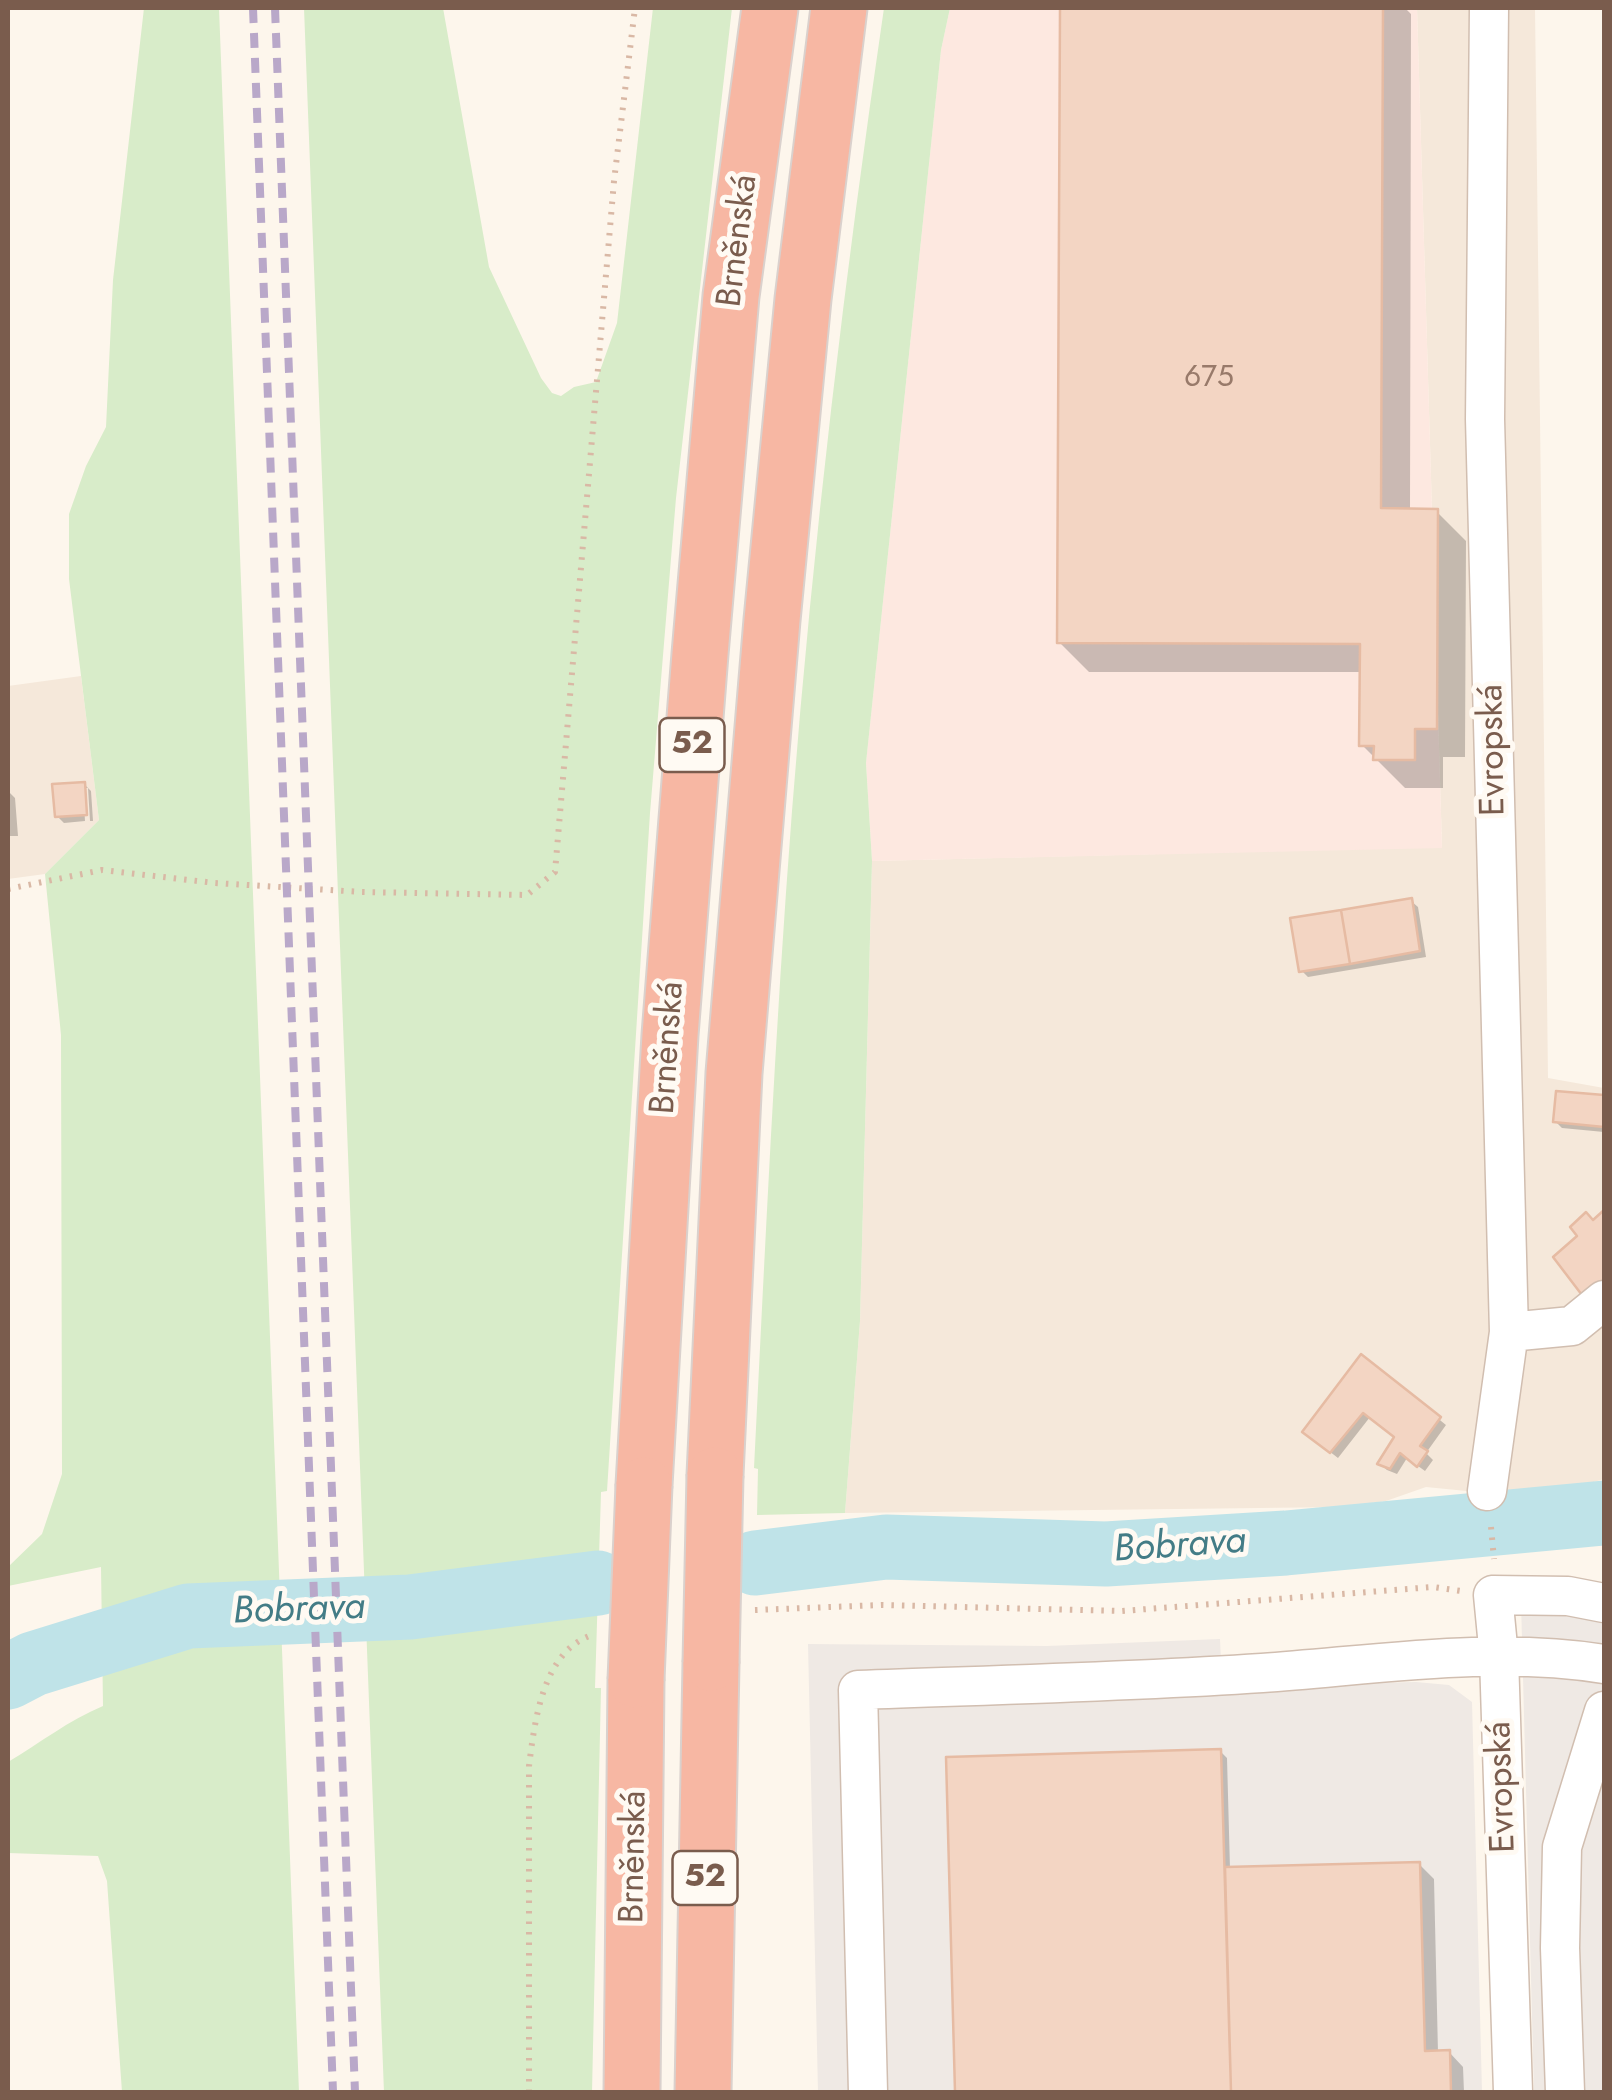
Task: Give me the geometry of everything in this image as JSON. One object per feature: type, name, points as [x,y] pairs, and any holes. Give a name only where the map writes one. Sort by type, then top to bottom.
[{"type":"highway","name":"Brněnská","points":[[632,2092],[636,1680],[665,1109],[731,296],[770,8]]},
{"type":"highway","name":"Brněnská","points":[[702,2092],[715,1475],[734,1073],[805,281],[839,8]]},
{"type":"street","name":"Evropská","points":[[1487,1490],[1509,1332],[1486,419],[1489,8]]},
{"type":"street","points":[[1509,1332],[1572,1326],[1604,1300]]},
{"type":"street","name":"Evropská","points":[[1513,2092],[1499,1656],[1493,1595],[1568,1596],[1604,1603]]},
{"type":"street","points":[[868,2092],[858,1690],[1221,1676],[1499,1656],[1558,1656],[1604,1664]]},
{"type":"street","points":[[1565,2092],[1560,1948],[1562,1848],[1604,1711]]},
{"type":"path","points":[[8,888],[102,870],[325,890],[527,895],[555,872],[614,181],[635,8]]},
{"type":"shaded area","points":[[950,8],[1417,8],[1442,848],[872,861],[866,763],[941,50]]},
{"type":"shaded area","points":[[1417,8],[1535,8],[1548,1078],[1604,1088],[1604,1479],[1527,1497],[1426,1487],[1386,1501],[1342,1507],[845,1513],[860,1321],[872,861],[1442,847]]},
{"type":"shaded area","points":[[81,676],[99,820],[45,874],[8,879],[8,686]]},
{"type":"shaded area","points":[[1521,1602],[1604,1618],[1604,2092],[1534,2092]]},
{"type":"shaded area","points":[[1220,1639],[1222,1686],[1416,1682],[1449,1685],[1472,1702],[1482,2092],[818,2092],[808,1644],[1047,1646]]},
{"type":"green space","points":[[144,8],[219,8],[299,2092],[122,2092],[107,1881],[98,1856],[8,1853],[8,1762],[103,1706],[101,1567],[8,1586],[8,1567],[42,1534],[62,1474],[61,1035],[45,874],[99,820],[69,579],[69,514],[86,466],[106,427],[113,280]]},
{"type":"green space","points":[[304,8],[443,8],[489,267],[541,378],[552,393],[561,396],[574,387],[596,382],[617,323],[653,8],[732,8],[676,498],[650,813],[607,1491],[601,1492],[595,1688],[601,1688],[592,2092],[384,2092]]},
{"type":"green space","points":[[884,8],[950,8],[941,50],[866,763],[872,861],[860,1321],[845,1513],[757,1515],[758,1469],[754,1468],[771,1140],[800,710],[831,408]]},
{"type":"building","points":[[1060,8],[1383,8],[1381,508],[1438,509],[1437,729],[1415,729],[1415,760],[1373,760],[1374,746],[1359,746],[1360,644],[1057,643]]},
{"type":"building","points":[[85,782],[87,815],[55,817],[52,784]]},
{"type":"building","points":[[1412,898],[1420,951],[1350,964],[1341,910]]},
{"type":"building","points":[[1341,910],[1350,964],[1299,972],[1290,918]]},
{"type":"building","points":[[1556,1091],[1604,1095],[1604,1127],[1553,1122]]},
{"type":"building","points":[[1604,1210],[1604,1283],[1585,1299],[1553,1257],[1577,1236],[1570,1227],[1586,1212],[1593,1220]]},
{"type":"building","points":[[1361,1354],[1441,1417],[1420,1446],[1428,1451],[1417,1467],[1400,1453],[1390,1469],[1377,1464],[1394,1437],[1363,1413],[1330,1453],[1302,1432]]},
{"type":"building","points":[[1221,1749],[1231,2092],[955,2092],[946,1757]]},
{"type":"building","points":[[1420,1862],[1425,2051],[1450,2050],[1451,2092],[1231,2092],[1225,1867]]},
{"type":"waterway","name":"Bobrava","points":[[755,1563],[886,1547],[1106,1554],[1286,1543],[1604,1513]]},
{"type":"waterway","name":"Bobrava","points":[[8,1677],[33,1664],[188,1616],[410,1607],[598,1583]]},
{"type":"railway","points":[[253,8],[333,2092]]},
{"type":"railway","points":[[275,8],[355,2092]]}]
